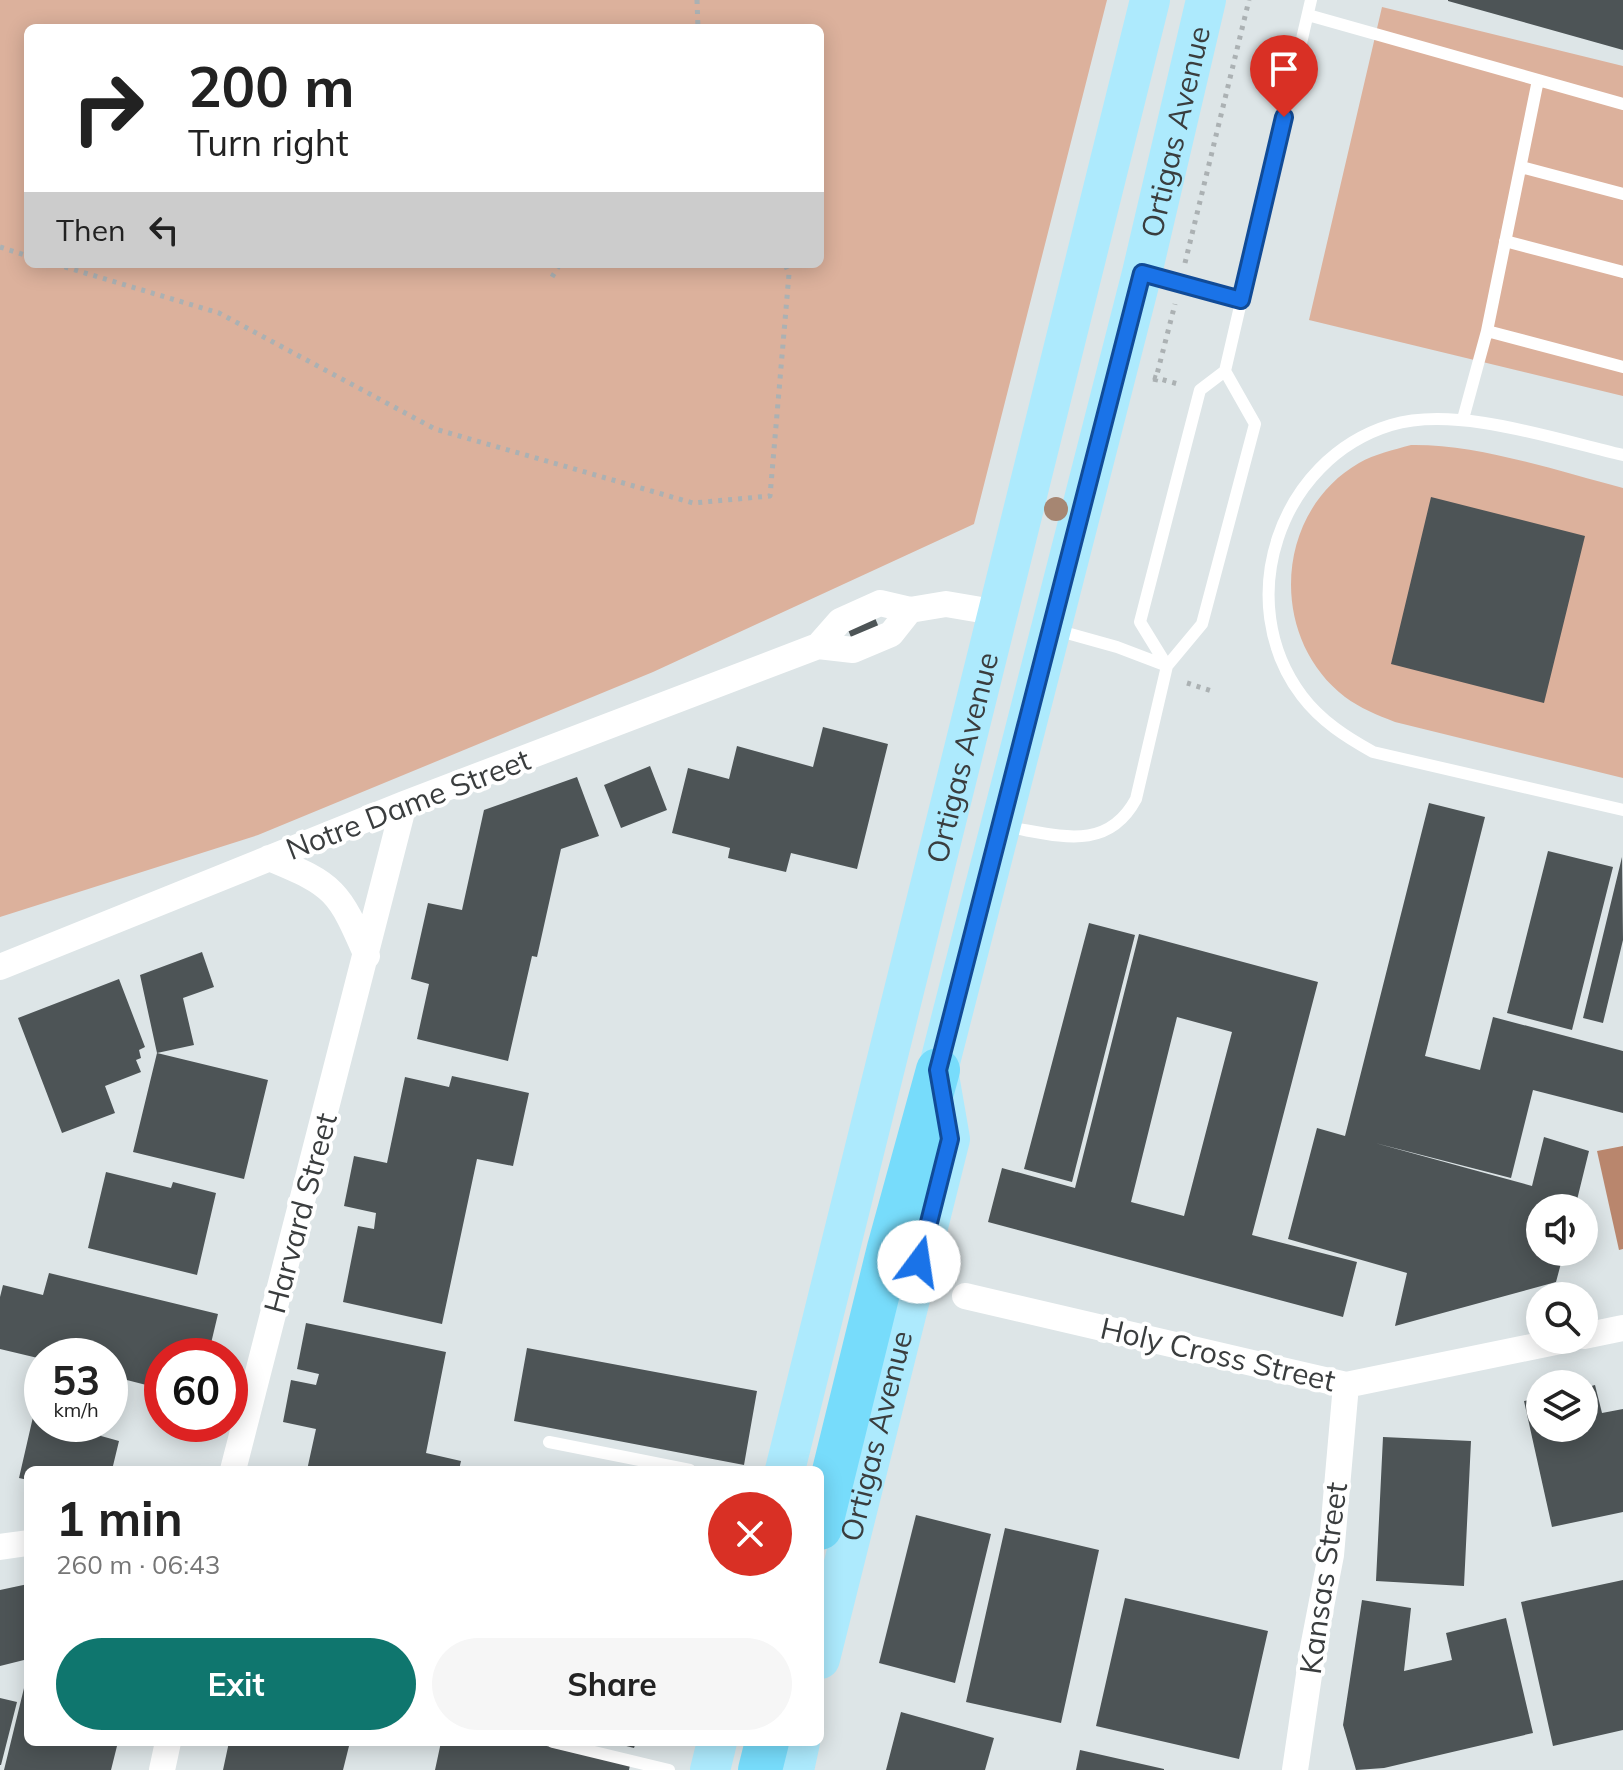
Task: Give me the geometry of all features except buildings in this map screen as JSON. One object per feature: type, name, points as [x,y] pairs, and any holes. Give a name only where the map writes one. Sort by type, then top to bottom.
[{"type":"highway","points":[[824,1512],[889,1248],[938,1070]]},
{"type":"highway","points":[[760,1770],[766,1746]]},
{"type":"main road","name":"Ortigas Avenue","points":[[786,1466],[1150,0]]},
{"type":"main road","name":"Ortigas Avenue","points":[[824,1643],[950,1139],[938,1070],[1053,629],[1206,0]]},
{"type":"main road","points":[[710,1770],[716,1746]]},
{"type":"main road","points":[[794,1770],[799,1746]]},
{"type":"street","name":"Notre Dame Street","points":[[0,967],[404,804],[818,646],[840,621],[880,603],[910,610],[946,604],[999,613]]},
{"type":"street","name":"Harvard Street","points":[[234,1466],[404,804]]},
{"type":"street","points":[[269,858],[309,874],[332,889],[347,910],[367,956]]},
{"type":"street","name":"Holy Cross Street","points":[[965,1296],[1346,1385],[1526,1348]]},
{"type":"street","points":[[1598,1333],[1623,1328]]},
{"type":"street","name":"Kansas Street","points":[[1295,1770],[1331,1555],[1346,1385]]},
{"type":"street","points":[[0,1547],[24,1544]]},
{"type":"street","points":[[162,1770],[167,1746]]},
{"type":"lane","points":[[1167,666],[1140,622],[1200,390],[1225,371],[1311,0]]},
{"type":"lane","points":[[1308,15],[1623,104]]},
{"type":"lane","points":[[1463,419],[1487,331],[1538,80]]},
{"type":"lane","points":[[1521,167],[1623,194]]},
{"type":"lane","points":[[1505,241],[1623,272]]},
{"type":"lane","points":[[1142,273],[1241,300]]},
{"type":"lane","points":[[1487,331],[1623,367]]},
{"type":"lane","points":[[1000,826],[1071,837],[1105,833],[1127,817],[1136,799],[1167,666],[1202,624],[1255,424],[1225,371]]},
{"type":"lane","points":[[1623,455],[1463,419],[1421,419],[1392,425],[1364,435],[1315,472],[1282,522],[1268,581],[1269,611],[1275,641],[1286,670],[1302,696],[1346,738],[1373,752],[1623,810]]},
{"type":"lane","points":[[1053,629],[1117,647],[1167,666]]},
{"type":"lane","points":[[549,1442],[670,1466]]},
{"type":"lane","points":[[570,1746],[669,1770]]},
{"type":"path","points":[[697,0],[699,24]]},
{"type":"path","points":[[1177,384],[1156,380],[1249,0]]},
{"type":"path","points":[[0,247],[24,255]]},
{"type":"path","points":[[68,268],[219,313],[435,429],[693,503],[770,496],[789,274],[787,268]]},
{"type":"path","points":[[552,277],[558,268]]},
{"type":"shaded area","points":[[0,0],[1107,0],[974,524],[653,672],[258,835],[0,917]]},
{"type":"shaded area","points":[[1382,7],[1623,66],[1623,396],[1309,320]]},
{"type":"shaded area","points":[[1411,445],[1491,454],[1623,488],[1623,778],[1395,722],[1345,697],[1320,672],[1303,642],[1293,610],[1291,576],[1297,543],[1310,512],[1331,485],[1365,460]]},
{"type":"shaded area","points":[[1623,1146],[1623,1249],[1619,1250],[1597,1151]]},
{"type":"route","points":[[919,1262],[950,1139],[938,1070],[1142,273],[1241,300],[1284,117]]}]
